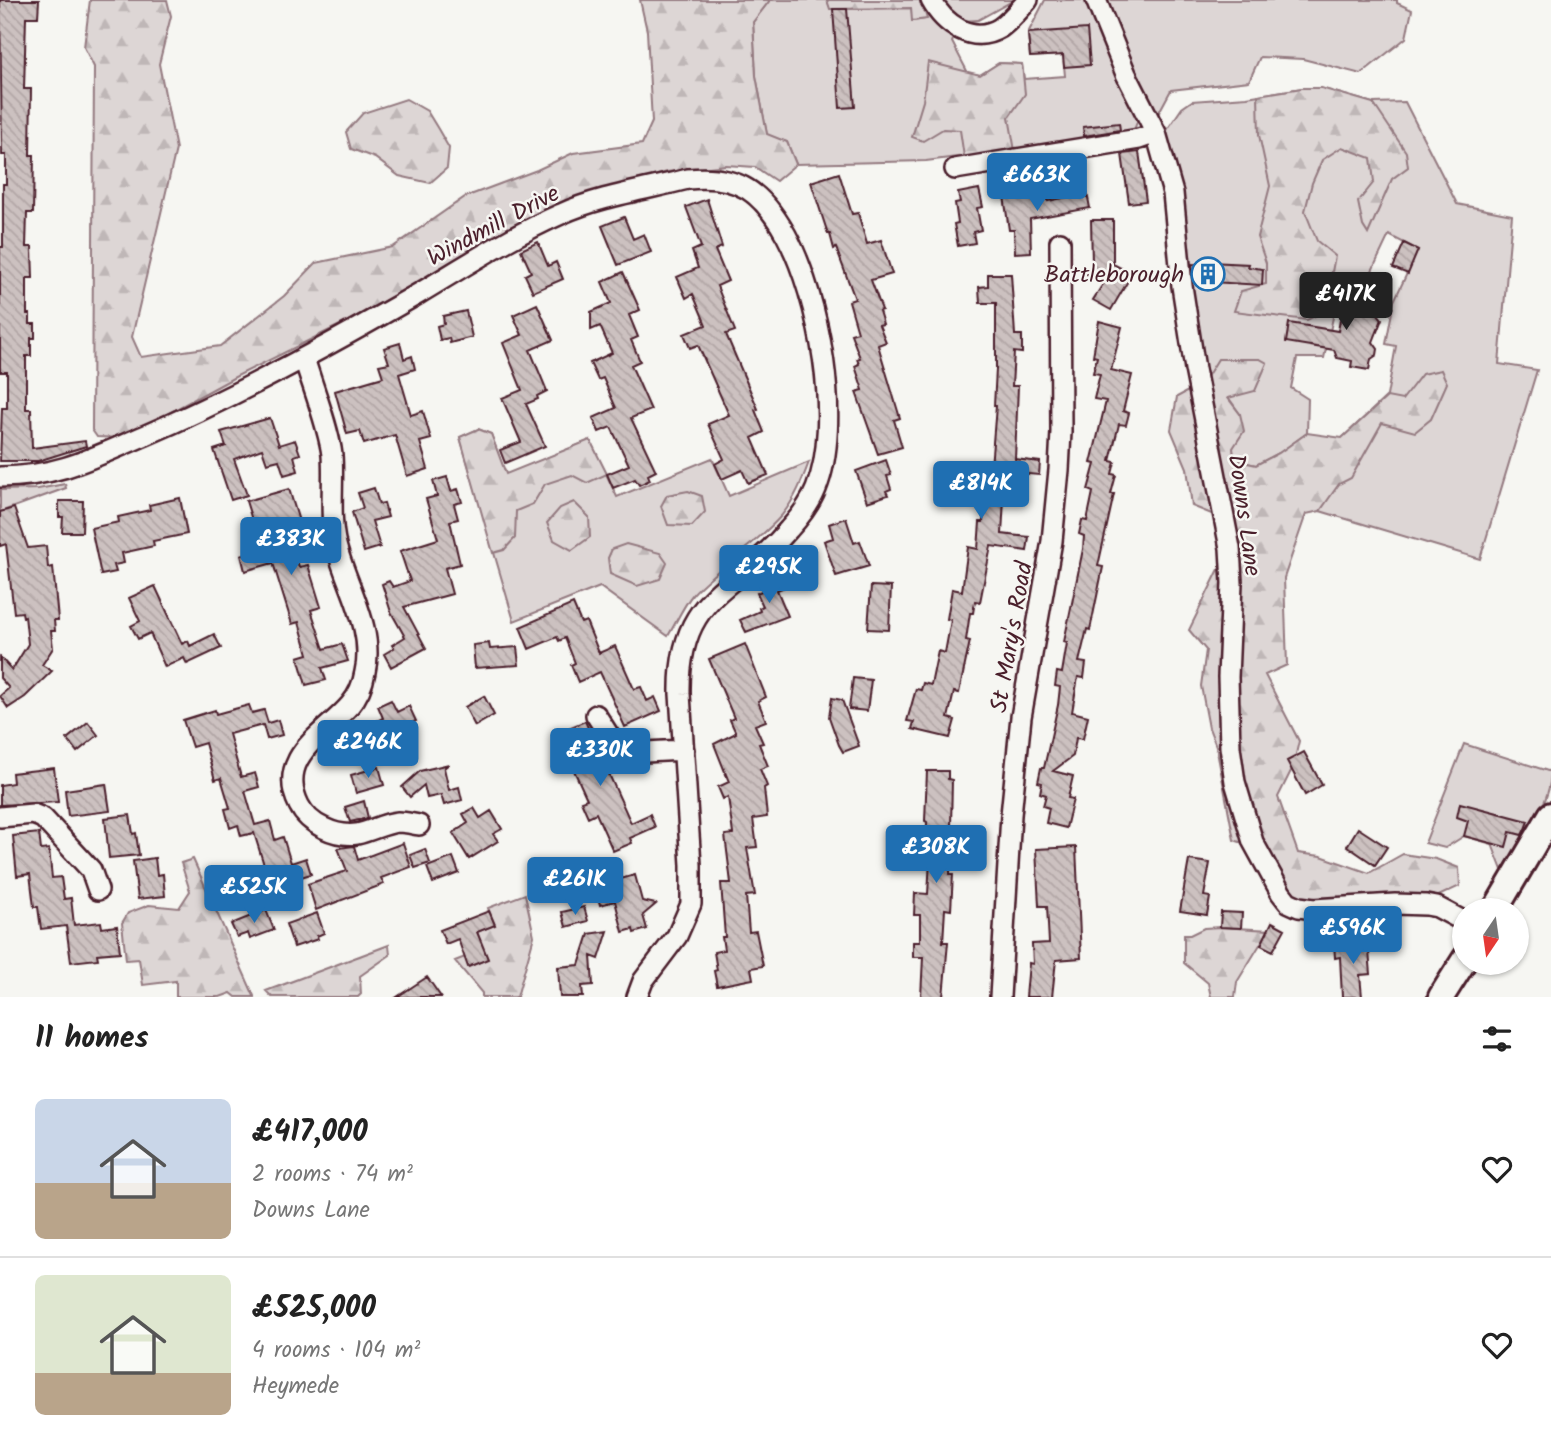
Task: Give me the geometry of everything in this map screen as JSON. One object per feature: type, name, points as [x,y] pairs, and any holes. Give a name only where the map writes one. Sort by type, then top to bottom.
[{"type":"main road","points":[[1502,898],[1551,815]]},
{"type":"main road","points":[[1441,997],[1455,975]]},
{"type":"street","points":[[931,0],[942,19],[956,29],[985,34],[999,28],[1017,13],[1027,0]]},
{"type":"street","name":"Downs Lane","points":[[1096,0],[1126,74],[1156,133],[1172,193],[1182,286],[1195,369],[1230,548],[1230,747],[1235,782],[1253,842],[1281,893],[1288,902],[1299,908],[1426,905],[1452,916]]},
{"type":"street","points":[[955,169],[1139,139],[1156,133]]},
{"type":"street","name":"Windmill Drive","points":[[0,477],[25,477],[54,472],[82,463],[177,422],[304,358],[493,249],[574,209],[676,182],[707,177],[724,179],[754,192],[767,204],[790,243],[801,269],[821,343],[827,407],[822,465],[816,488],[806,508],[788,531],[715,594],[700,612],[684,650],[680,671],[691,904],[677,936],[643,981],[637,997]]},
{"type":"street","name":"St Mary's Road","points":[[1000,997],[1021,717],[1052,541],[1059,470],[1060,242]]},
{"type":"street","points":[[304,358],[331,451],[335,544],[362,625],[367,655],[366,669],[358,693],[350,705],[302,752],[294,779],[295,793],[299,806],[307,816],[330,831],[356,834],[398,822],[419,825]]},
{"type":"street","points":[[596,715],[617,748],[626,753],[684,750]]},
{"type":"street","points":[[0,817],[33,814],[53,827],[91,870],[98,890]]},
{"type":"green space","points":[[90,0],[167,0],[171,16],[159,64],[176,149],[132,337],[141,357],[220,346],[284,296],[316,263],[393,247],[465,197],[537,170],[573,153],[642,144],[652,122],[647,31],[640,0],[770,0],[753,22],[756,76],[767,134],[787,142],[796,164],[776,181],[755,167],[726,165],[667,172],[596,194],[508,233],[346,322],[235,377],[123,438],[97,437],[92,430],[94,67],[84,47]]},
{"type":"green space","points":[[770,0],[827,0],[831,9],[912,8],[912,21],[926,19],[921,0],[1014,0],[978,20],[963,21],[952,42],[968,73],[980,75],[999,63],[1022,64],[1024,79],[1065,76],[1063,55],[1030,57],[1028,33],[1045,0],[1087,0],[1139,117],[1132,135],[926,161],[796,164],[787,142],[767,135],[756,76],[753,22]]},
{"type":"green space","points":[[827,0],[921,0],[927,19],[912,21],[911,8],[830,9]]},
{"type":"green space","points":[[1107,0],[1397,0],[1397,3],[1412,10],[1406,38],[1361,74],[1303,59],[1260,57],[1249,81],[1171,90],[1158,114],[1115,32]]},
{"type":"green space","points":[[928,62],[980,75],[999,63],[1022,64],[1025,94],[1009,117],[1015,151],[964,157],[960,130],[943,129],[923,141],[912,137],[923,101]]},
{"type":"green space","points":[[1302,88],[1320,88],[1373,103],[1405,102],[1457,204],[1512,215],[1499,364],[1537,370],[1480,559],[1320,511],[1342,438],[1387,396],[1396,346],[1386,344],[1394,301],[1418,250],[1389,235],[1363,290],[1340,286],[1324,358],[1297,358],[1291,388],[1308,399],[1307,433],[1279,453],[1256,465],[1234,460],[1233,448],[1240,414],[1228,397],[1203,383],[1165,133],[1182,108],[1192,101],[1247,97]]},
{"type":"green space","points":[[1321,88],[1373,103],[1406,152],[1408,167],[1392,179],[1368,234],[1363,226],[1358,202],[1374,182],[1371,158],[1342,147],[1322,160],[1312,183],[1305,211],[1317,241],[1335,256],[1332,272],[1314,289],[1319,314],[1307,320],[1234,311],[1241,291],[1266,284],[1266,263],[1257,237],[1270,186],[1259,135],[1258,95]]},
{"type":"green space","points":[[406,99],[427,111],[449,148],[447,168],[430,183],[399,176],[375,158],[351,149],[346,132],[363,113]]},
{"type":"green space","points":[[1218,359],[1260,359],[1267,363],[1255,391],[1228,398],[1240,414],[1244,431],[1233,448],[1234,460],[1256,465],[1307,433],[1342,438],[1387,397],[1402,400],[1422,374],[1441,370],[1447,383],[1431,419],[1415,432],[1382,423],[1351,478],[1339,484],[1320,511],[1306,514],[1284,578],[1287,665],[1265,675],[1299,741],[1293,767],[1278,797],[1298,853],[1321,856],[1369,873],[1403,854],[1436,859],[1459,868],[1460,886],[1430,900],[1301,902],[1289,895],[1269,852],[1234,840],[1201,686],[1206,650],[1189,630],[1226,555],[1219,517],[1192,506],[1187,468],[1171,430],[1177,397],[1203,383]]},
{"type":"green space","points":[[478,429],[491,434],[506,475],[590,440],[617,497],[712,458],[729,496],[809,462],[801,483],[782,515],[693,594],[668,636],[600,587],[514,621],[460,437]]},
{"type":"green space","points":[[478,429],[491,434],[506,474],[590,440],[607,474],[587,483],[572,475],[545,484],[533,504],[516,511],[515,538],[504,550],[493,553],[460,437]]},
{"type":"green space","points":[[65,484],[66,488],[0,512],[0,490],[38,489]]},
{"type":"green space","points":[[688,491],[702,496],[705,512],[692,526],[668,525],[661,506],[667,495]]},
{"type":"green space","points":[[574,502],[589,517],[590,537],[572,550],[554,540],[547,523],[560,508]]},
{"type":"green space","points":[[626,544],[660,553],[667,563],[660,579],[637,586],[610,574],[608,558],[612,549]]},
{"type":"green space","points":[[1464,744],[1551,772],[1550,785],[1541,810],[1502,870],[1492,844],[1464,836],[1445,848],[1425,843]]},
{"type":"green space","points":[[193,859],[254,997],[236,997],[231,993],[220,997],[176,997],[176,981],[143,985],[139,959],[126,960],[122,923],[128,913],[149,905],[179,908],[190,891],[181,863]]},
{"type":"green space","points":[[525,894],[534,936],[517,997],[482,997],[482,993],[455,961],[465,957],[469,967],[487,959],[477,932],[495,925],[488,908]]},
{"type":"green space","points":[[1204,928],[1269,930],[1237,982],[1235,997],[1211,997],[1208,983],[1184,963],[1184,935]]},
{"type":"green space","points":[[389,945],[390,955],[360,976],[361,994],[358,997],[272,997],[266,991]]},
{"type":"building","points":[[0,0],[39,0],[38,17],[26,17],[24,89],[31,89],[30,155],[34,155],[33,213],[27,213],[26,247],[32,247],[33,278],[27,278],[27,314],[30,314],[30,324],[35,324],[35,338],[31,338],[31,356],[26,356],[26,409],[31,409],[32,448],[85,441],[86,446],[38,461],[0,461],[2,408],[7,408],[7,372],[0,372],[0,247],[3,247],[6,155],[2,155]]},
{"type":"building","points":[[833,9],[847,9],[855,107],[840,108]]},
{"type":"building","points":[[1087,29],[1090,65],[1064,67],[1063,55],[1030,57],[1028,33]]},
{"type":"building","points":[[1119,123],[1120,130],[1084,136],[1083,127]]},
{"type":"building","points":[[1139,152],[1146,201],[1129,203],[1122,154]]},
{"type":"building","points":[[839,173],[852,214],[858,213],[867,244],[881,240],[892,274],[871,280],[882,310],[879,311],[883,324],[879,325],[886,342],[878,345],[900,418],[894,420],[902,447],[878,454],[856,392],[863,390],[855,366],[859,364],[857,359],[860,358],[851,334],[858,332],[849,301],[855,299],[828,234],[811,182]]},
{"type":"building","points":[[979,189],[983,207],[977,208],[981,230],[973,232],[975,243],[958,246],[954,224],[958,223],[955,203],[960,202],[958,193]]},
{"type":"building","points":[[1046,190],[1048,201],[1087,193],[1090,208],[1030,219],[1031,252],[1015,253],[1014,230],[1009,230],[1004,196]]},
{"type":"building","points":[[707,199],[722,247],[715,250],[728,281],[717,286],[735,331],[726,334],[758,409],[755,410],[764,432],[752,438],[768,475],[748,483],[742,470],[722,479],[715,464],[724,459],[708,424],[729,415],[698,345],[690,348],[684,334],[706,325],[693,294],[686,298],[677,277],[698,268],[692,251],[701,247],[686,207]]},
{"type":"building","points":[[624,217],[633,239],[644,234],[651,252],[618,265],[602,226]]},
{"type":"building","points":[[1091,220],[1113,220],[1113,264],[1132,274],[1111,310],[1093,300],[1103,284],[1086,274],[1092,263]]},
{"type":"building","points":[[538,242],[548,266],[556,262],[563,279],[533,292],[525,275],[531,272],[521,250]]},
{"type":"building","points":[[1404,243],[1418,250],[1408,274],[1393,268]]},
{"type":"building","points":[[1209,262],[1249,264],[1248,267],[1263,269],[1262,285],[1194,281],[1192,264],[1209,265]]},
{"type":"building","points":[[623,272],[640,310],[629,315],[638,337],[631,340],[640,361],[631,365],[651,410],[631,418],[656,471],[648,475],[650,480],[639,485],[635,479],[613,488],[607,474],[629,465],[611,427],[599,432],[593,418],[616,408],[603,378],[598,380],[590,363],[612,353],[600,326],[591,330],[591,312],[611,303],[602,282]]},
{"type":"building","points":[[988,274],[1011,274],[1015,335],[1022,335],[1022,353],[1014,352],[1012,386],[1018,386],[1015,459],[1040,462],[1039,475],[1017,473],[1014,497],[1004,499],[1002,534],[1029,537],[1027,551],[991,546],[980,602],[975,601],[973,613],[970,613],[966,640],[970,641],[959,693],[954,692],[948,718],[955,720],[950,738],[912,729],[914,722],[907,721],[916,689],[921,690],[923,683],[931,685],[938,651],[945,653],[951,620],[947,619],[952,589],[962,591],[968,547],[978,549],[980,522],[983,522],[983,466],[991,467],[996,406],[996,303],[980,303],[979,287],[988,286]]},
{"type":"building","points":[[1345,292],[1380,298],[1377,313],[1382,319],[1373,342],[1378,349],[1377,355],[1371,359],[1369,370],[1351,367],[1352,361],[1337,358],[1334,350],[1286,342],[1289,323],[1338,331]]},
{"type":"building","points":[[537,304],[553,340],[530,350],[547,391],[526,404],[545,446],[505,463],[500,450],[521,442],[502,398],[522,390],[503,343],[522,335],[513,315]]},
{"type":"building","points":[[466,311],[472,337],[450,343],[449,338],[440,340],[437,326],[444,324],[443,316]]},
{"type":"building","points":[[1099,321],[1122,327],[1111,370],[1132,375],[1123,411],[1129,413],[1126,425],[1119,424],[1110,461],[1115,462],[1112,474],[1116,475],[1098,566],[1103,567],[1090,630],[1087,629],[1079,662],[1086,663],[1084,678],[1078,677],[1072,712],[1088,716],[1083,739],[1076,738],[1073,756],[1053,771],[1073,776],[1068,798],[1073,799],[1066,828],[1046,823],[1049,808],[1043,806],[1046,795],[1040,793],[1042,783],[1038,782],[1041,768],[1044,768],[1058,705],[1060,687],[1055,686],[1057,672],[1062,673],[1067,643],[1064,642],[1083,549],[1084,536],[1079,534],[1082,520],[1087,521],[1093,492],[1088,490],[1095,464],[1091,463],[1106,401],[1094,399],[1100,374],[1093,373],[1097,357],[1093,356]]},
{"type":"building","points":[[400,343],[404,359],[412,356],[415,369],[399,374],[411,415],[423,411],[431,439],[420,442],[428,469],[407,476],[395,435],[364,444],[360,431],[347,434],[335,391],[383,377],[379,365],[389,363],[384,348]]},
{"type":"building","points":[[270,418],[279,445],[295,440],[300,454],[294,456],[298,471],[284,475],[279,460],[267,463],[262,449],[234,459],[247,495],[231,500],[214,450],[226,446],[221,432]]},
{"type":"building","points":[[886,460],[891,475],[887,476],[891,489],[886,491],[888,495],[867,502],[856,471]]},
{"type":"building","points":[[447,477],[451,491],[458,489],[462,502],[454,504],[458,519],[450,521],[460,564],[445,568],[452,594],[404,607],[426,648],[391,667],[384,654],[405,637],[391,612],[382,584],[389,581],[393,587],[410,581],[400,551],[438,539],[426,499],[437,496],[433,481]]},
{"type":"building","points":[[374,488],[379,504],[384,503],[388,517],[372,521],[380,547],[364,552],[352,512],[363,508],[358,493]]},
{"type":"building","points":[[289,489],[302,531],[289,535],[299,567],[308,565],[321,607],[311,610],[324,649],[342,644],[348,661],[322,668],[326,680],[306,685],[298,657],[308,654],[299,622],[292,624],[273,563],[245,571],[241,555],[261,549],[246,501]]},
{"type":"building","points":[[180,498],[187,534],[153,541],[154,546],[122,553],[124,563],[114,565],[116,572],[101,575],[91,528],[119,522],[118,517],[150,510],[149,505]]},
{"type":"building","points":[[59,501],[83,501],[82,532],[62,532],[63,517],[59,517]]},
{"type":"building","points":[[14,508],[28,548],[46,546],[48,568],[53,567],[58,620],[54,620],[55,631],[51,631],[53,648],[42,665],[52,671],[25,697],[8,708],[0,696],[9,688],[0,678],[0,657],[12,670],[28,644],[25,616],[23,617],[22,612],[14,613],[6,544],[0,546],[0,512]]},
{"type":"building","points":[[846,518],[854,543],[860,541],[869,566],[836,576],[824,541],[833,538],[829,524]]},
{"type":"building","points":[[784,571],[790,585],[777,590],[788,616],[746,632],[740,620],[760,611],[759,608],[763,606],[757,593],[772,586],[769,578]]},
{"type":"building","points":[[155,586],[182,644],[188,641],[190,646],[214,634],[221,648],[187,664],[184,658],[165,667],[150,633],[138,639],[131,626],[140,621],[129,598]]},
{"type":"building","points":[[871,586],[891,587],[889,630],[868,629]]},
{"type":"building","points":[[573,604],[581,623],[586,621],[599,653],[615,646],[634,689],[641,687],[647,701],[655,697],[661,711],[625,727],[600,672],[578,682],[571,665],[575,663],[565,638],[559,641],[557,637],[529,649],[520,627]]},
{"type":"building","points":[[489,643],[490,649],[517,647],[519,665],[475,668],[473,645]]},
{"type":"building","points":[[745,644],[766,697],[758,701],[766,721],[755,725],[763,743],[759,744],[768,766],[760,769],[767,786],[764,788],[767,817],[753,819],[757,847],[747,848],[755,895],[746,896],[749,932],[756,931],[763,966],[751,968],[753,979],[717,986],[714,952],[724,950],[722,937],[725,937],[721,883],[731,883],[725,835],[733,834],[728,797],[723,799],[718,787],[729,782],[714,744],[736,733],[730,720],[734,718],[709,659]]},
{"type":"building","points":[[853,678],[871,680],[867,711],[849,709]]},
{"type":"building","points":[[484,696],[494,715],[475,726],[465,707]]},
{"type":"building","points":[[832,698],[842,700],[859,746],[843,752],[829,717]]},
{"type":"building","points":[[391,700],[397,712],[409,706],[416,721],[383,737],[375,722],[383,718],[378,706]]},
{"type":"building","points":[[249,705],[252,713],[264,710],[268,723],[278,720],[282,735],[267,739],[263,725],[229,734],[241,777],[255,773],[259,787],[245,791],[255,825],[270,821],[275,840],[283,837],[291,863],[306,858],[311,874],[277,884],[280,892],[263,898],[258,884],[269,881],[254,833],[241,836],[238,825],[230,828],[225,809],[230,808],[221,778],[215,780],[205,743],[192,747],[183,720],[215,710],[216,714]]},
{"type":"building","points":[[585,721],[631,823],[650,814],[655,827],[630,838],[632,843],[613,851],[596,813],[588,817],[581,801],[587,799],[557,733]]},
{"type":"building","points":[[88,722],[98,735],[77,752],[67,739]]},
{"type":"building","points":[[1304,752],[1322,785],[1305,795],[1287,761]]},
{"type":"building","points":[[449,764],[444,768],[449,790],[459,787],[462,800],[444,805],[441,795],[427,798],[424,785],[410,797],[402,787],[420,771]]},
{"type":"building","points":[[379,767],[384,785],[356,793],[351,775]]},
{"type":"building","points":[[54,768],[58,802],[0,805],[0,785],[13,783],[12,773]]},
{"type":"building","points":[[927,771],[948,771],[948,779],[952,780],[950,874],[953,874],[951,910],[945,909],[943,942],[948,942],[943,997],[921,997],[923,957],[913,957],[913,942],[920,942],[920,915],[914,915],[915,893],[928,894],[930,860],[926,860],[925,821]]},
{"type":"building","points":[[106,784],[110,811],[68,816],[65,790]]},
{"type":"building","points":[[364,801],[368,818],[350,822],[345,807]]},
{"type":"building","points":[[1460,803],[1528,821],[1522,835],[1510,832],[1506,847],[1464,836],[1468,821],[1457,817]]},
{"type":"building","points":[[474,808],[480,818],[491,811],[502,829],[493,834],[498,841],[469,859],[453,833],[468,823],[463,814]]},
{"type":"building","points":[[130,815],[139,855],[109,858],[105,818]]},
{"type":"building","points":[[1358,828],[1387,847],[1375,865],[1347,846]]},
{"type":"building","points":[[39,833],[41,850],[49,849],[52,878],[61,877],[64,899],[71,898],[74,925],[101,922],[102,928],[117,926],[120,952],[97,954],[98,959],[71,962],[66,926],[41,929],[38,907],[34,907],[30,874],[17,876],[13,836]]},
{"type":"building","points":[[403,843],[411,867],[381,878],[384,884],[316,910],[308,884],[347,871],[338,848],[354,846],[358,860]]},
{"type":"building","points":[[1076,847],[1081,958],[1056,960],[1052,997],[1026,997],[1029,963],[1033,964],[1032,944],[1049,943],[1047,906],[1039,906],[1036,849]]},
{"type":"building","points":[[425,849],[430,863],[415,868],[410,855]]},
{"type":"building","points":[[453,857],[459,873],[433,883],[427,867]]},
{"type":"building","points":[[155,858],[157,875],[163,874],[165,896],[138,899],[133,861]]},
{"type":"building","points":[[1189,860],[1210,863],[1204,896],[1210,897],[1207,915],[1180,911]]},
{"type":"building","points":[[635,875],[642,901],[656,904],[643,915],[647,929],[634,933],[633,929],[623,932],[615,901],[600,905],[595,886]]},
{"type":"building","points":[[584,907],[588,921],[566,927],[562,912]]},
{"type":"building","points":[[266,910],[274,930],[250,939],[248,933],[237,937],[231,924]]},
{"type":"building","points":[[489,911],[495,925],[477,932],[488,959],[468,967],[458,939],[446,944],[440,930]]},
{"type":"building","points":[[1221,912],[1242,913],[1241,928],[1220,927]]},
{"type":"building","points":[[317,913],[324,933],[317,936],[318,939],[294,947],[286,924]]},
{"type":"building","points":[[1272,922],[1285,929],[1273,951],[1261,945]]},
{"type":"building","points":[[608,931],[599,959],[591,956],[593,985],[582,986],[583,997],[560,997],[558,967],[579,965],[589,934]]},
{"type":"building","points":[[1368,940],[1371,974],[1360,975],[1362,997],[1342,997],[1340,957],[1335,958],[1334,943]]},
{"type":"building","points":[[427,977],[441,997],[397,997]]},
{"type":"place","name":"Battleborough","points":[[1208,274]]}]
